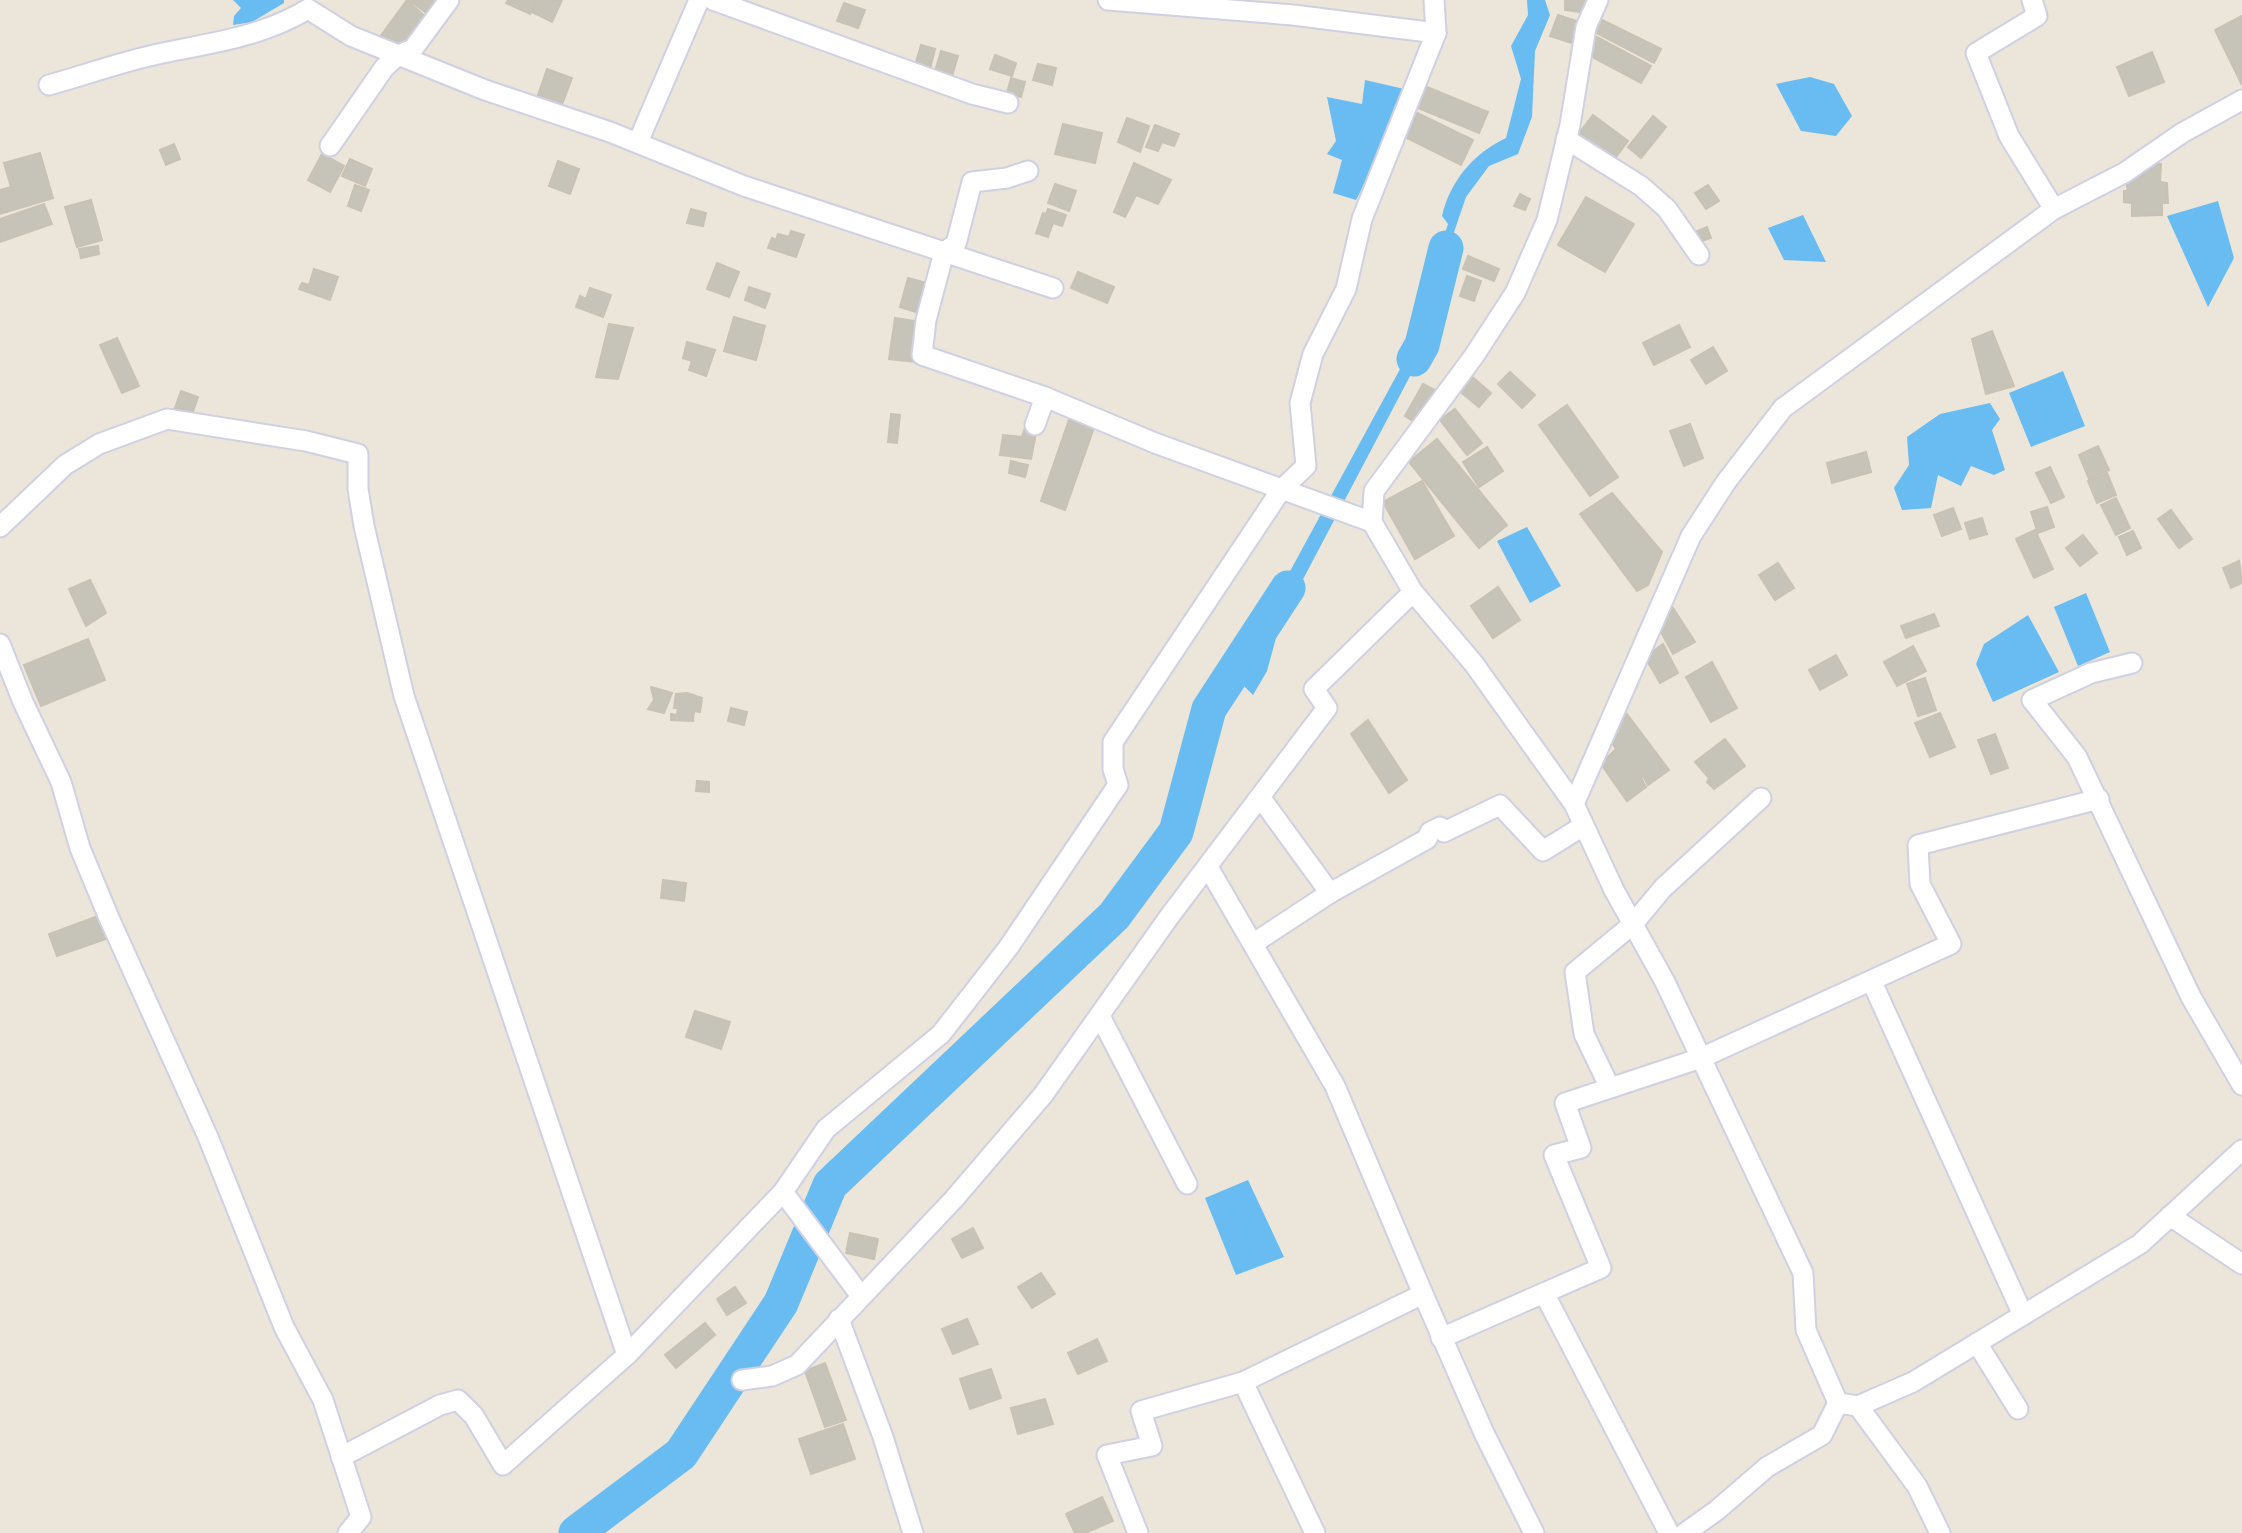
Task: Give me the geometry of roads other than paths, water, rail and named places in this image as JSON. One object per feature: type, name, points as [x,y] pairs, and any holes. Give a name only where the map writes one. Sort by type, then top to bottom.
[{"type":"street","points":[[330,146],[384,68],[398,55],[413,49],[449,0]]},
{"type":"street","points":[[638,142],[699,0]]},
{"type":"street","points":[[713,0],[972,94],[1008,103]]},
{"type":"street","points":[[1108,0],[1294,7],[1436,33]]},
{"type":"street","points":[[341,1457],[440,1405],[458,1400],[474,1416],[503,1465],[627,1355],[783,1192],[826,1129],[941,1034],[1008,948],[1118,785],[1114,769],[1114,742],[1280,490],[1306,466],[1300,403],[1313,354],[1346,289],[1362,219],[1436,33],[1434,0]]},
{"type":"street","points":[[1598,0],[1586,27],[1566,139],[1547,220],[1515,293],[1474,356],[1374,491],[1372,522],[1413,592],[1474,664],[1574,804],[1665,982],[1802,1273],[1806,1330],[1838,1403]]},
{"type":"street","points":[[2032,0],[2037,16],[1976,53],[2009,136],[2054,209]]},
{"type":"street","points":[[49,85],[139,59],[253,33],[284,23],[305,4],[351,36],[485,90],[638,142],[744,186],[1053,288]]},
{"type":"street","points":[[1574,804],[1691,536],[1726,482],[1783,408],[2054,209],[2124,173],[2182,133],[2242,100]]},
{"type":"street","points":[[1566,139],[1641,186],[1667,209],[1699,256]]},
{"type":"street","points":[[1028,171],[1007,178],[972,182],[956,244],[944,252],[926,320],[922,355],[1045,397],[1280,490],[1372,522]]},
{"type":"street","points":[[1035,425],[1045,397]]},
{"type":"street","points":[[0,527],[65,465],[99,444],[167,419],[306,441],[358,454],[358,489],[364,526],[404,696],[627,1355]]},
{"type":"street","points":[[742,1380],[772,1376],[797,1365],[954,1199],[1043,1095],[1088,1028],[1100,1016],[1327,708],[1314,689],[1413,592]]},
{"type":"street","points":[[0,644],[23,702],[61,782],[80,848],[104,906],[208,1137],[284,1327],[323,1400],[361,1517],[348,1533]]},
{"type":"street","points":[[2132,663],[2091,673],[2032,700],[2077,757],[2191,997],[2242,1085]]},
{"type":"street","points":[[1260,797],[1331,892]]},
{"type":"street","points":[[1610,1088],[1584,1034],[1575,972],[1633,924],[1663,888],[1762,798]]},
{"type":"street","points":[[1441,1338],[1601,1268],[1554,1155],[1581,1148],[1565,1103],[1700,1058],[1951,944],[1920,884],[1919,845],[2099,799]]},
{"type":"street","points":[[1254,943],[1331,892],[1427,839],[1430,832],[1440,827],[1444,832],[1500,805],[1543,851],[1583,826]]},
{"type":"street","points":[[1208,867],[1254,943],[1284,1003],[1335,1086],[1360,1139],[1483,1433],[1534,1533]]},
{"type":"street","points":[[1872,982],[2023,1315]]},
{"type":"street","points":[[1100,1016],[1188,1184]]},
{"type":"street","points":[[1838,1403],[1858,1406],[1913,1382],[2140,1244],[2242,1150]]},
{"type":"street","points":[[783,1192],[861,1296]]},
{"type":"street","points":[[2170,1216],[2242,1264]]},
{"type":"street","points":[[1544,1293],[1669,1533]]},
{"type":"street","points":[[1138,1533],[1107,1455],[1152,1447],[1141,1411],[1243,1382],[1423,1294]]},
{"type":"street","points":[[839,1319],[883,1437],[913,1533]]},
{"type":"street","points":[[1977,1343],[2018,1409]]},
{"type":"street","points":[[1243,1382],[1315,1533]]},
{"type":"street","points":[[1685,1533],[1768,1467],[1822,1435],[1838,1403]]},
{"type":"street","points":[[1858,1406],[1917,1486],[1940,1533]]},
{"type":"water","points":[[233,0],[284,0],[284,3],[252,22],[233,25],[234,16],[241,8]]},
{"type":"water","points":[[1527,0],[1545,0],[1550,15],[1535,51],[1532,117],[1518,154],[1489,166],[1466,197],[1450,244],[1448,304],[1280,623],[1267,671],[1253,695],[1242,684],[1255,666],[1264,619],[1436,303],[1434,267],[1448,224],[1442,216],[1451,191],[1474,160],[1506,138],[1521,79],[1511,46],[1528,15]]},
{"type":"water","points":[[1810,77],[1834,84],[1852,116],[1836,136],[1801,131],[1776,84]]},
{"type":"water","points":[[1365,80],[1413,91],[1356,200],[1333,193],[1342,160],[1327,154],[1336,141],[1327,97],[1362,104]]},
{"type":"water","points":[[2218,201],[2234,258],[2208,307],[2167,216]]},
{"type":"water","points":[[1803,215],[1826,262],[1784,260],[1768,228]]},
{"type":"water","points":[[2063,371],[2085,426],[2031,447],[2009,393]]},
{"type":"water","points":[[1990,403],[2000,419],[1992,430],[2005,470],[1994,475],[1971,466],[1961,486],[1938,475],[1931,508],[1902,510],[1894,488],[1909,465],[1907,437],[1940,414]]},
{"type":"water","points":[[1527,527],[1561,586],[1530,603],[1497,541]]},
{"type":"water","points":[[2086,593],[2110,652],[2078,666],[2054,607]]},
{"type":"water","points":[[2028,615],[2059,672],[1993,702],[1976,664],[1984,644]]},
{"type":"water","points":[[1248,1180],[1284,1257],[1236,1275],[1205,1198]]},
{"type":"waterway","points":[[1414,359],[1422,345],[1446,248]]},
{"type":"waterway","points":[[576,1533],[681,1454],[781,1303],[830,1185],[1114,916],[1176,832],[1209,709],[1288,588]]}]
